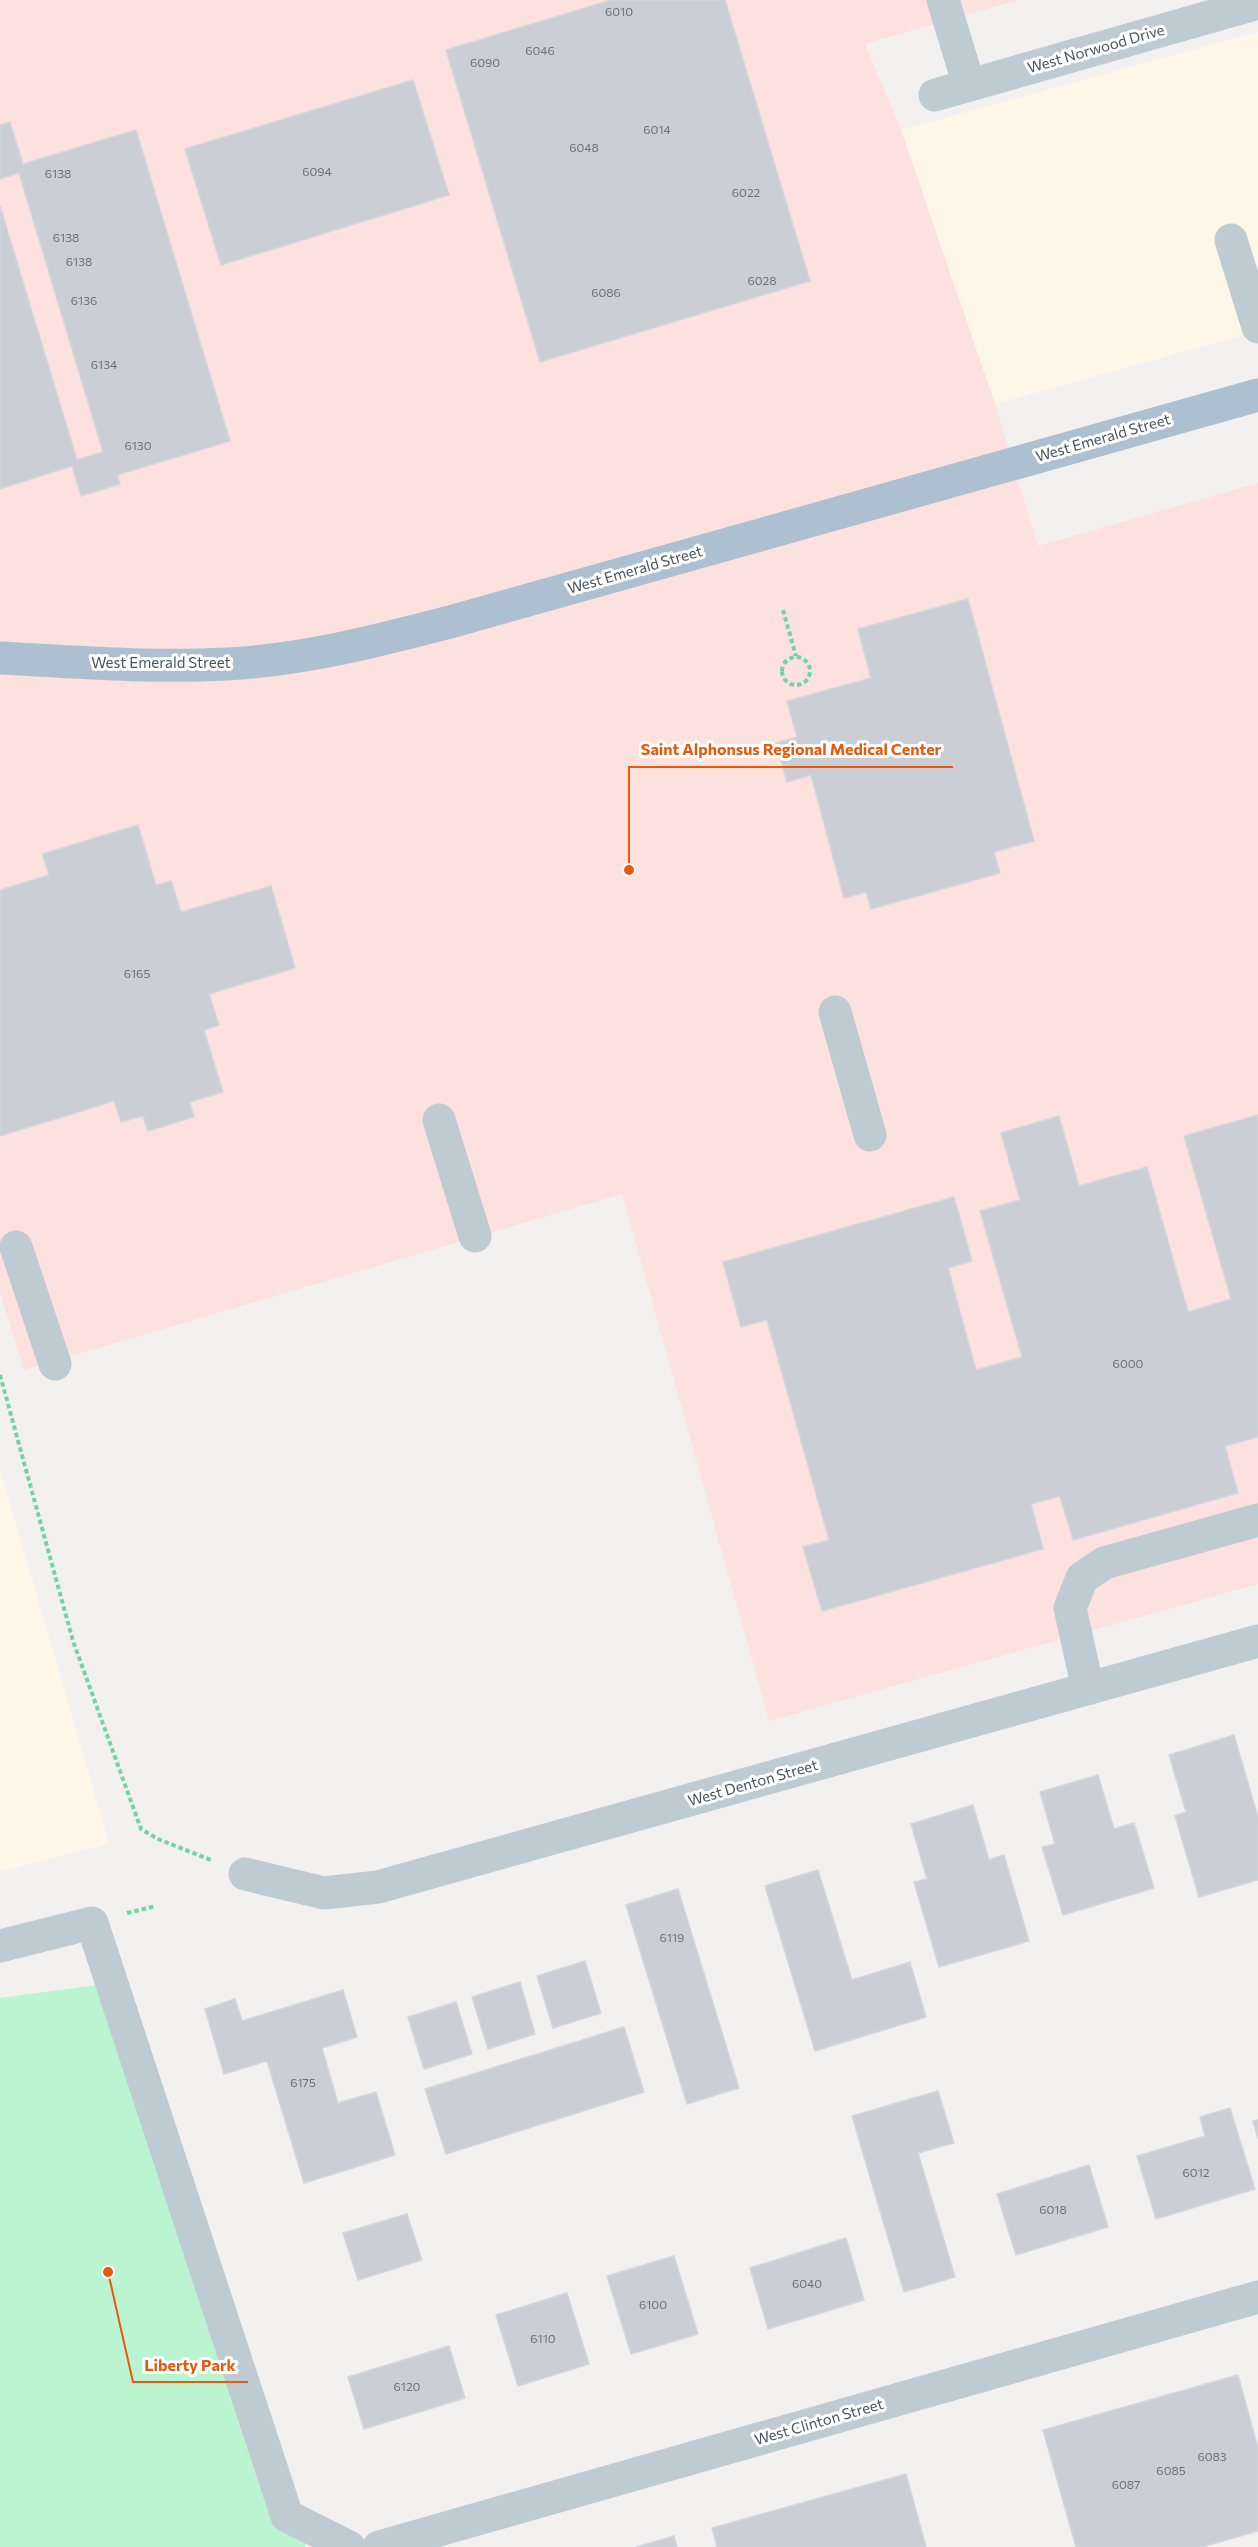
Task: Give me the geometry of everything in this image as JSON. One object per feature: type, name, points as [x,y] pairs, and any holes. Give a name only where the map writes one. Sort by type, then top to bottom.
[{"type":"main road","name":"West Emerald Street","points":[[0,658],[95,663],[228,664],[347,649],[1258,395]]},
{"type":"street","points":[[943,0],[969,85]]},
{"type":"street","name":"West Norwood Drive","points":[[935,95],[1258,3]]},
{"type":"street","points":[[1231,240],[1258,327]]},
{"type":"street","points":[[835,1012],[870,1136]]},
{"type":"street","points":[[439,1120],[475,1236]]},
{"type":"street","points":[[16,1247],[56,1364]]},
{"type":"street","points":[[1088,1689],[1070,1608],[1082,1578],[1104,1563],[1258,1520]]},
{"type":"street","name":"West Denton Street","points":[[245,1874],[324,1893],[378,1887],[1258,1641]]},
{"type":"street","points":[[0,1947],[92,1923],[287,2516],[349,2547]]},
{"type":"street","name":"West Clinton Street","points":[[379,2547],[1258,2297]]},
{"type":"path","points":[[783,610],[796,656]]},
{"type":"path","points":[[796,656],[805,660],[810,668],[808,677],[797,685],[787,682],[781,670],[788,658],[796,656]]},
{"type":"path","points":[[0,1375],[73,1641],[141,1829],[158,1839],[245,1874]]},
{"type":"shaded area","points":[[0,0],[1019,0],[865,44],[901,130],[995,404],[1038,546],[1258,483],[1258,1584],[769,1721],[622,1194],[24,1370],[0,1293]]},
{"type":"shaded area","points":[[1258,32],[1258,331],[995,404],[901,130]]},
{"type":"shaded area","points":[[0,1470],[109,1843],[0,1872]]},
{"type":"green space","points":[[120,1982],[306,2547],[0,2547],[0,1998]]},
{"type":"building","points":[[611,0],[725,0],[810,281],[540,362],[446,50]]},
{"type":"building","points":[[413,80],[449,195],[221,265],[185,149]]},
{"type":"building","points":[[10,122],[23,164],[136,130],[230,441],[117,475],[120,484],[81,496],[72,466],[0,489],[0,206],[77,460],[103,452],[19,173],[0,179],[0,125]]},
{"type":"building","points":[[968,599],[1034,841],[994,852],[1000,873],[871,909],[866,892],[844,898],[811,775],[787,782],[776,743],[797,737],[787,701],[871,678],[858,629]]},
{"type":"building","points":[[138,825],[156,885],[171,881],[181,912],[271,886],[295,968],[209,994],[219,1025],[204,1030],[223,1092],[190,1102],[194,1117],[148,1131],[143,1116],[121,1122],[114,1101],[0,1136],[0,890],[49,875],[42,854]]},
{"type":"building","points":[[1258,1115],[1258,1437],[1225,1446],[1238,1493],[1073,1540],[1060,1496],[1031,1504],[1043,1549],[822,1611],[803,1547],[829,1540],[767,1320],[741,1327],[723,1262],[954,1197],[972,1261],[948,1268],[976,1370],[1022,1357],[980,1211],[1020,1200],[1001,1133],[1059,1116],[1079,1186],[1147,1167],[1188,1312],[1231,1299],[1184,1136]]},
{"type":"building","points":[[1234,1735],[1258,1817],[1258,1880],[1199,1897],[1175,1816],[1186,1812],[1169,1755]]},
{"type":"building","points":[[1098,1775],[1114,1829],[1134,1823],[1154,1888],[1063,1915],[1042,1847],[1055,1844],[1040,1792]]},
{"type":"building","points":[[973,1805],[989,1860],[1004,1855],[1029,1941],[939,1967],[914,1882],[927,1879],[911,1824]]},
{"type":"building","points":[[818,1870],[852,1980],[910,1962],[926,2017],[815,2051],[765,1886]]},
{"type":"building","points":[[678,1889],[739,2088],[687,2104],[626,1905]]},
{"type":"building","points":[[585,1961],[601,2013],[553,2028],[537,1976]]},
{"type":"building","points":[[520,1982],[535,2034],[488,2049],[472,1997]]},
{"type":"building","points":[[343,1990],[357,2037],[322,2048],[338,2103],[376,2092],[395,2155],[304,2183],[267,2061],[224,2074],[205,2009],[235,1999],[242,2021]]},
{"type":"building","points":[[456,2002],[472,2054],[424,2069],[408,2017]]},
{"type":"building","points":[[624,2027],[644,2092],[446,2154],[425,2089]]},
{"type":"building","points":[[938,2091],[954,2143],[918,2153],[955,2277],[904,2292],[852,2116]]},
{"type":"building","points":[[1230,2108],[1255,2189],[1156,2219],[1137,2156],[1205,2136],[1200,2117]]},
{"type":"building","points":[[1258,2120],[1258,2139],[1253,2121]]},
{"type":"building","points":[[1089,2165],[1108,2227],[1016,2255],[997,2194]]},
{"type":"building","points":[[407,2214],[422,2260],[358,2280],[343,2233]]},
{"type":"building","points":[[846,2238],[864,2300],[768,2329],[750,2268]]},
{"type":"building","points":[[674,2256],[698,2334],[631,2354],[607,2276]]},
{"type":"building","points":[[567,2293],[589,2364],[518,2386],[496,2315]]},
{"type":"building","points":[[449,2346],[465,2398],[364,2429],[348,2377]]},
{"type":"building","points":[[1238,2375],[1258,2448],[1258,2531],[1202,2547],[1076,2547],[1043,2430]]},
{"type":"building","points":[[906,2474],[926,2547],[717,2547],[712,2528]]},
{"type":"building","points":[[674,2536],[677,2547],[636,2547]]},
{"type":"place","name":"Saint Alphonsus Regional Medical Center","points":[[629,870]]},
{"type":"place","name":"Liberty Park","points":[[108,2272]]}]
